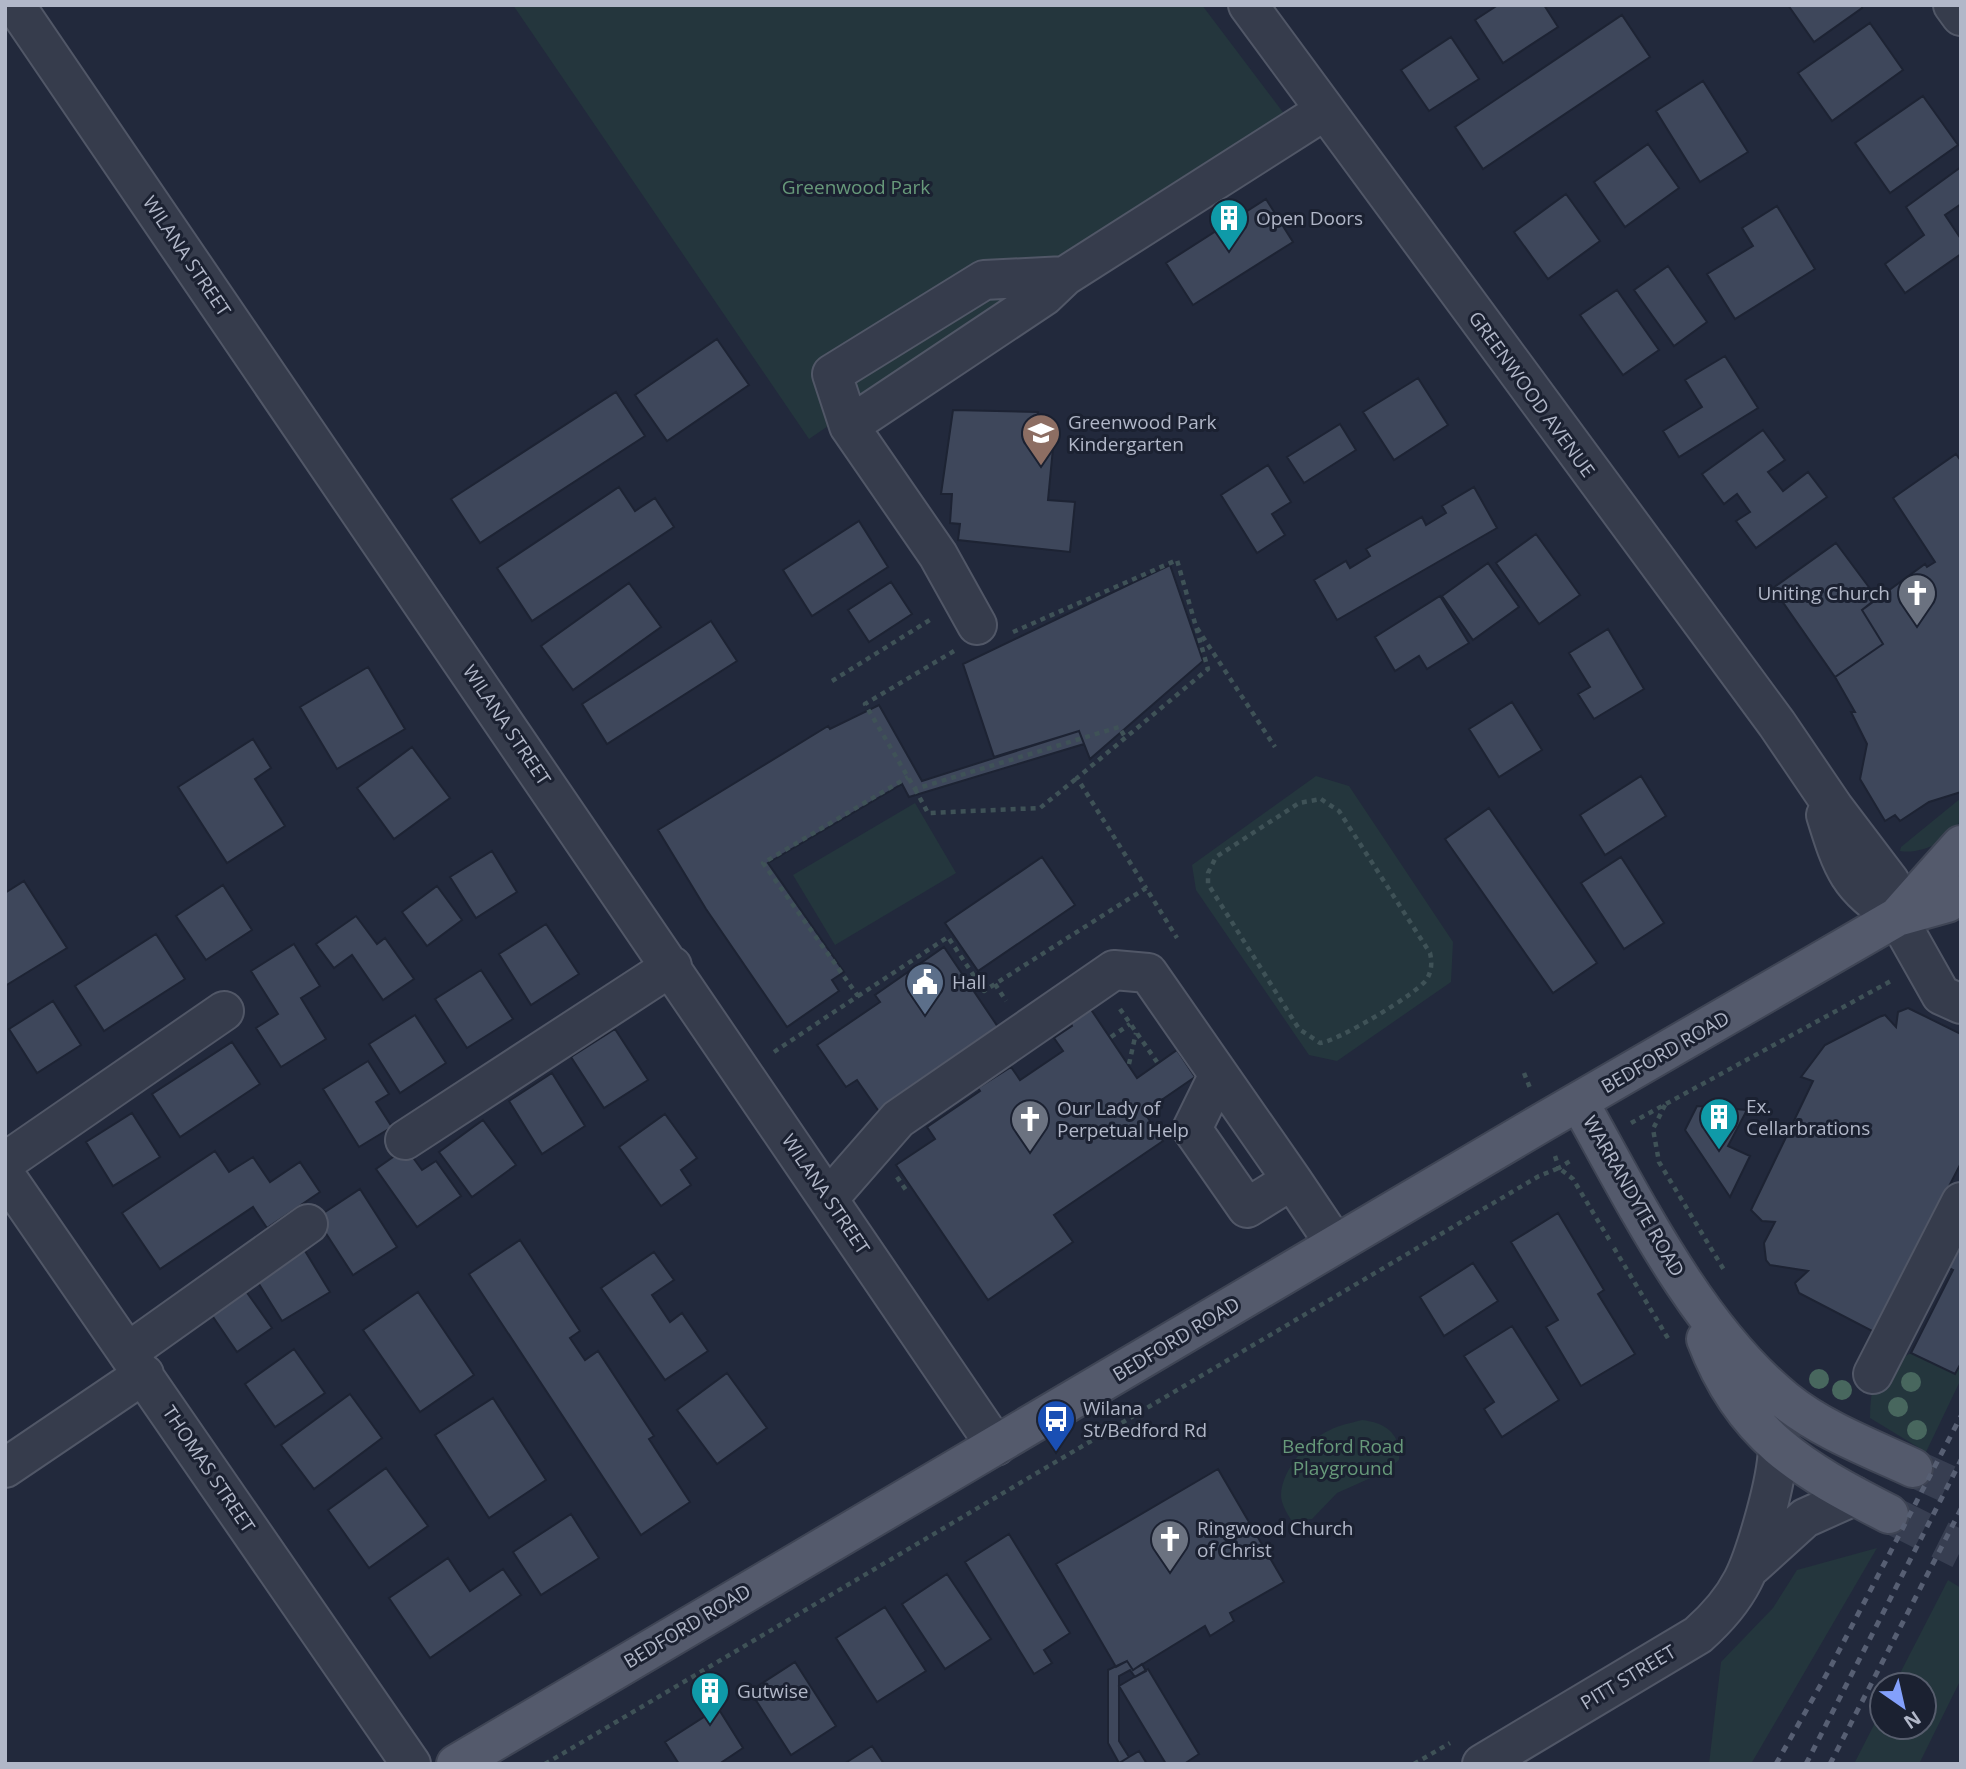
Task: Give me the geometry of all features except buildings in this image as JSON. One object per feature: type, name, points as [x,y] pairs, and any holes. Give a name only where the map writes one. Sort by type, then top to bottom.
[{"type":"main road","points":[[1897,917],[1961,845]]},
{"type":"main road","points":[[1897,917],[1947,903],[1961,895]]},
{"type":"main road","name":"BEDFORD ROAD","points":[[456,1764],[1335,1244],[1897,917]]},
{"type":"main road","name":"WARRANDYTE ROAD","points":[[1579,1102],[1689,1291],[1746,1364],[1786,1401],[1825,1425],[1913,1468]]},
{"type":"main road","name":"WARRANDYTE ROAD","points":[[1689,1291],[1713,1355],[1740,1405],[1778,1449],[1814,1475],[1889,1514]]},
{"type":"street","name":"WILANA STREET","points":[[15,5],[672,966],[996,1446]]},
{"type":"street","name":"GREENWOOD AVENUE","points":[[1248,5],[1777,724],[1816,783],[1837,849],[1850,877],[1865,896],[1897,917]]},
{"type":"street","points":[[1953,5],[1961,16]]},
{"type":"street","points":[[849,426],[1044,296],[1065,276],[1324,111]]},
{"type":"street","points":[[974,619],[939,555],[849,426],[832,374],[984,281],[1065,276]]},
{"type":"street","points":[[1897,917],[1941,995],[1961,1004]]},
{"type":"street","points":[[405,1140],[672,966]]},
{"type":"street","points":[[829,1198],[898,1119],[1114,970],[1148,973],[1335,1244]]},
{"type":"street","points":[[5,1162],[223,1011]]},
{"type":"street","points":[[1218,1076],[1192,1129],[1247,1208],[1292,1180]]},
{"type":"street","name":"THOMAS STREET","points":[[5,1175],[411,1764]]},
{"type":"street","points":[[1873,1374],[1888,1324],[1961,1202]]},
{"type":"street","points":[[5,1468],[308,1224]]},
{"type":"street","name":"PITT STREET","points":[[1472,1750],[1698,1635],[1734,1597],[1752,1566],[1777,1472],[1778,1449]]},
{"type":"street","name":"PITT STREET","points":[[1752,1566],[1805,1518],[1854,1496]]},
{"type":"path","points":[[1177,561],[1208,668],[1040,808],[928,813],[864,704],[974,619],[988,643],[1177,561]]},
{"type":"path","points":[[832,681],[974,619]]},
{"type":"path","points":[[1195,624],[1275,747]]},
{"type":"path","points":[[915,789],[1119,727],[1125,737]]},
{"type":"path","points":[[858,996],[763,863],[908,778]]},
{"type":"path","points":[[1077,778],[1177,938]]},
{"type":"path","points":[[1321,799],[1332,803],[1430,953],[1430,973],[1420,987],[1338,1039],[1321,1042],[1304,1035],[1210,892],[1208,873],[1216,857],[1299,803],[1321,799]]},
{"type":"path","points":[[772,1053],[948,937],[984,991],[1146,888]]},
{"type":"path","points":[[1111,1037],[1130,1024]]},
{"type":"path","points":[[1129,1064],[1136,1032]]},
{"type":"path","points":[[1671,1098],[1658,1114],[1653,1129],[1659,1161],[1728,1277]]},
{"type":"path","points":[[545,1764],[1515,1191],[1559,1168],[1573,1179],[1672,1345]]},
{"type":"path","points":[[1414,1764],[1472,1750]]},
{"type":"green space","name":"Greenwood Park","points":[[513,5],[1202,5],[1285,115],[809,439]]},
{"type":"green space","points":[[1316,776],[1349,786],[1453,942],[1451,982],[1337,1061],[1309,1055],[1196,890],[1192,865]]},
{"type":"green space","points":[[1961,798],[1961,814],[1953,832],[1927,848],[1900,851],[1901,847]]},
{"type":"green space","points":[[915,803],[956,873],[835,945],[793,875]]},
{"type":"green space","points":[[1911,1353],[1955,1374],[1961,1363],[1961,1379],[1926,1452],[1870,1418],[1872,1394],[1877,1378]]},
{"type":"green space","name":"Bedford Road Playground","points":[[1362,1420],[1379,1424],[1391,1431],[1398,1443],[1399,1460],[1384,1472],[1337,1493],[1312,1519],[1291,1520],[1283,1505],[1282,1485],[1298,1456],[1322,1435],[1337,1427]]},
{"type":"green space","points":[[1877,1548],[1751,1764],[1709,1764],[1721,1662],[1773,1608],[1797,1570]]},
{"type":"green space","points":[[1948,1580],[1961,1588],[1961,1679],[1938,1726],[1938,1671],[1901,1671]]},
{"type":"green space","points":[[1868,1736],[1868,1741],[1930,1741],[1919,1764],[1854,1764]]},
{"type":"tunnel","points":[[1913,1468],[1961,1490]]},
{"type":"tunnel","points":[[1889,1514],[1961,1550]]},
{"type":"railway","points":[[1776,1764],[1829,1670],[1961,1416]]},
{"type":"railway","points":[[1806,1764],[1961,1460]]},
{"type":"railway","points":[[1830,1764],[1961,1509]]},
{"type":"place","name":"Open Doors","points":[[1229,252]]},
{"type":"place","name":"Greenwood Park Kindergarten","points":[[1041,467]]},
{"type":"place","name":"Uniting Church","points":[[1917,627]]},
{"type":"place","name":"Hall","points":[[925,1016]]},
{"type":"place","name":"Ex. Cellarbrations","points":[[1719,1151]]},
{"type":"place","name":"Our Lady of Perpetual Help","points":[[1030,1153]]},
{"type":"place","name":"Wilana St/Bedford Rd","points":[[1056,1453]]},
{"type":"place","name":"Ringwood Church of Christ","points":[[1170,1573]]},
{"type":"place","name":"Gutwise","points":[[710,1725]]}]
